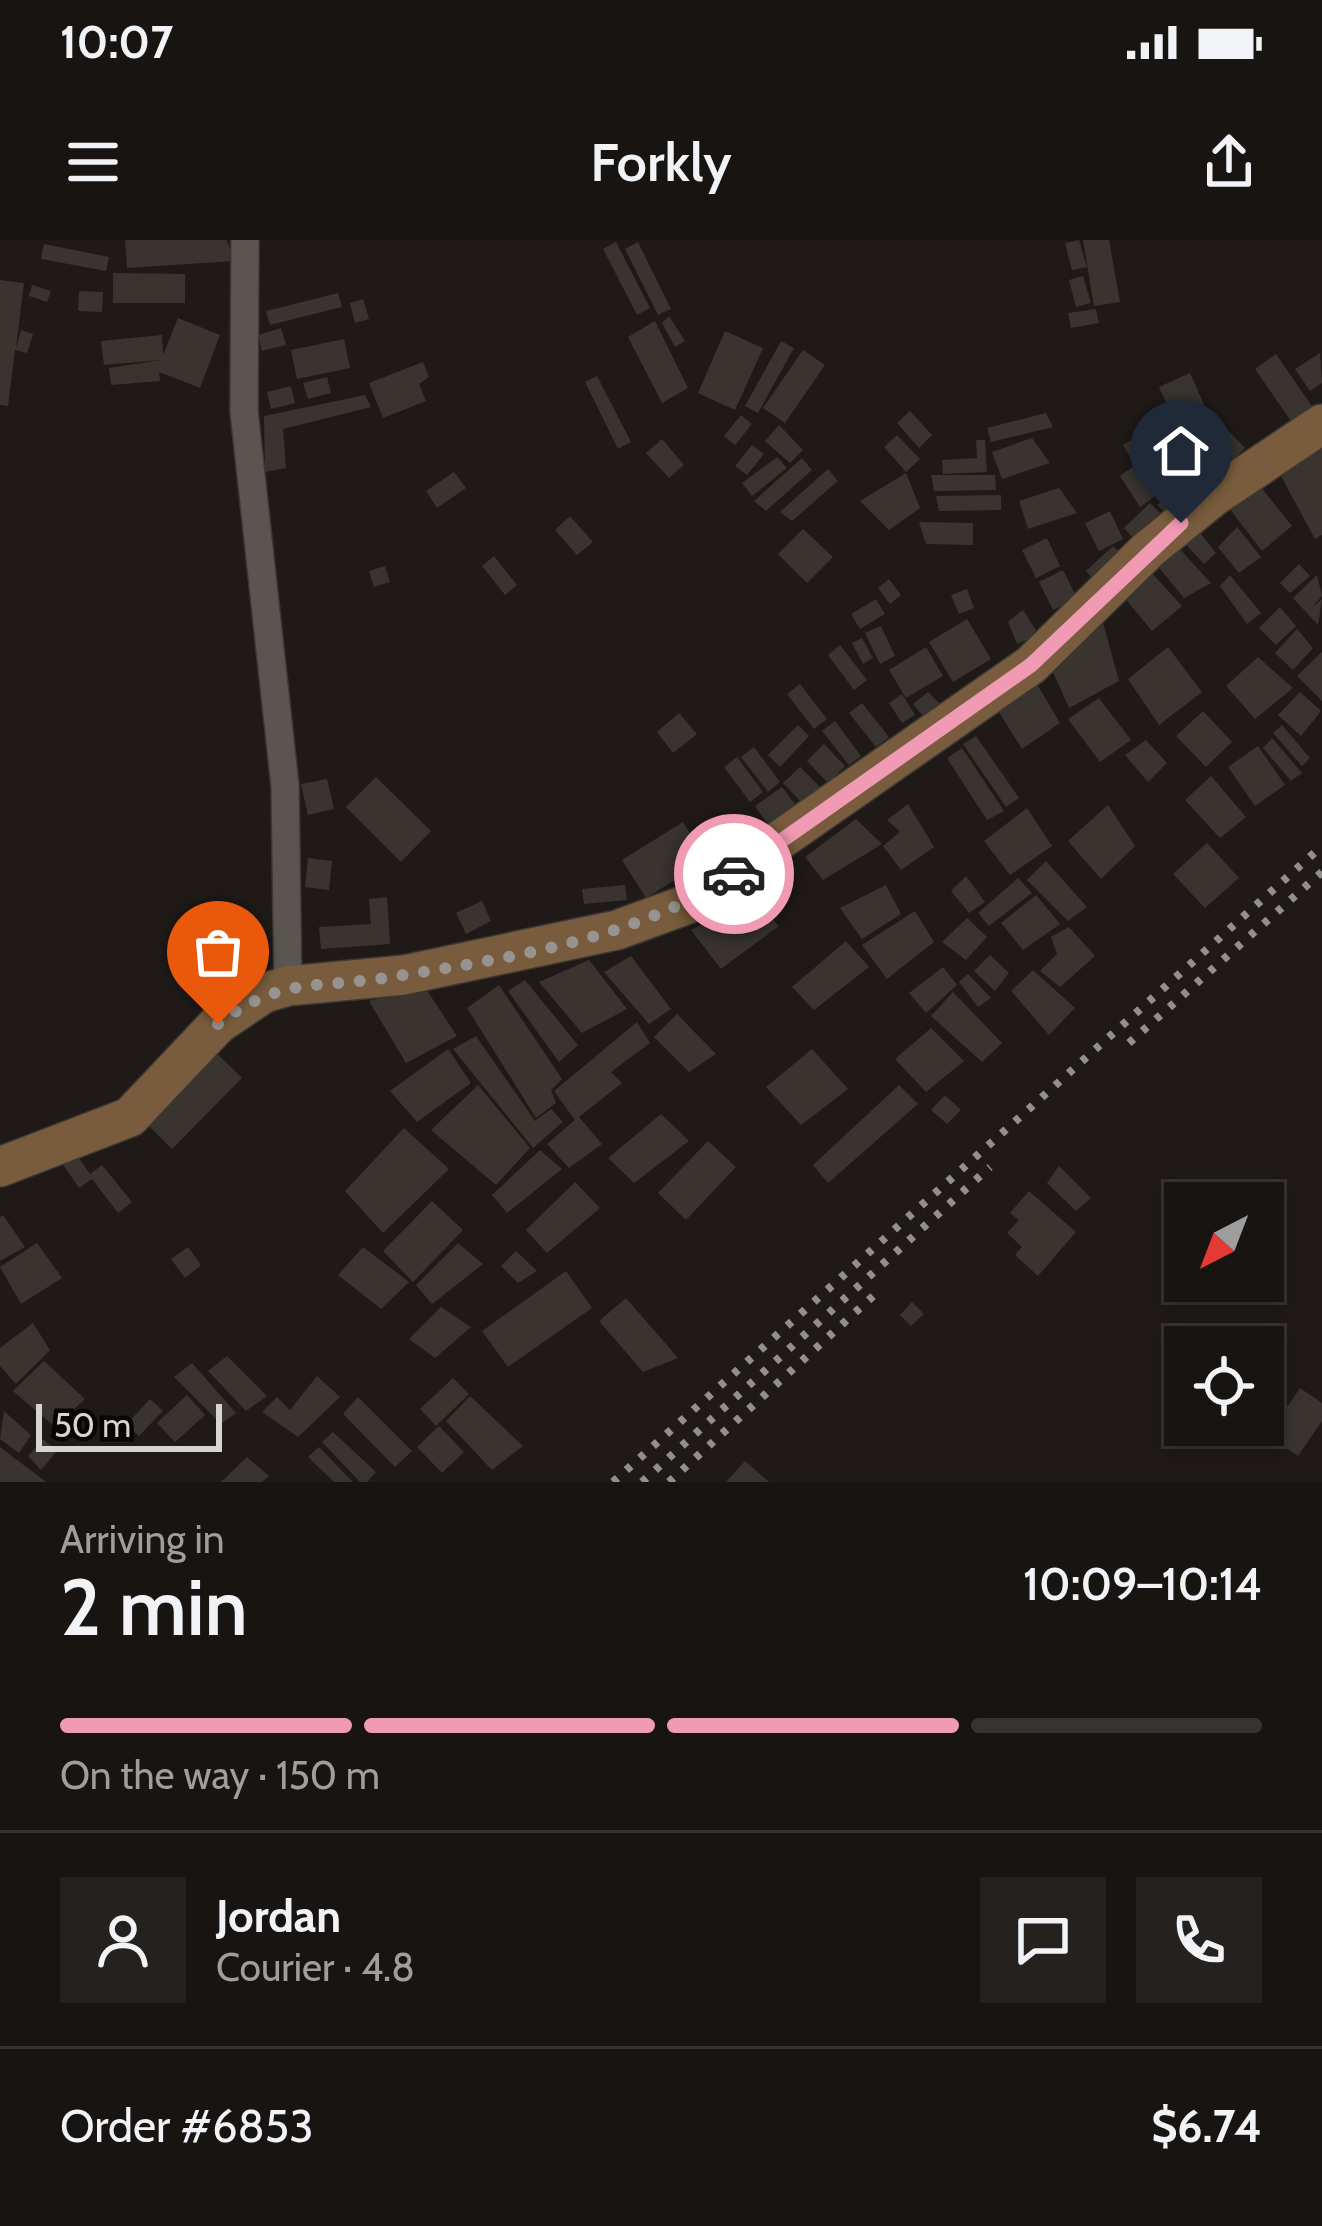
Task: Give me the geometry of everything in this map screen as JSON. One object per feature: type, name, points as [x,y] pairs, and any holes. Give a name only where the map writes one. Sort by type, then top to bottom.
[{"type":"street","points":[[245,240],[244,411],[284,787],[288,986]]},
{"type":"street","points":[[0,1167],[130,1117],[218,1024],[264,993],[288,986],[404,975],[617,930],[688,904],[1031,665],[1148,550],[1213,497],[1322,424]]},
{"type":"building","points":[[125,240],[227,240],[234,261],[127,268]]},
{"type":"building","points":[[1079,240],[1087,267],[1072,270],[1065,243]]},
{"type":"building","points":[[1083,240],[1109,240],[1120,302],[1094,306]]},
{"type":"building","points":[[616,242],[650,308],[637,315],[603,249]]},
{"type":"building","points":[[638,242],[671,309],[658,315],[625,249]]},
{"type":"building","points":[[44,244],[109,257],[106,271],[41,259]]},
{"type":"building","points":[[113,273],[185,274],[185,303],[113,303]]},
{"type":"building","points":[[1083,276],[1091,303],[1076,307],[1069,280]]},
{"type":"building","points":[[0,280],[24,283],[16,348],[21,330],[33,334],[27,353],[15,350],[8,406],[0,405]]},
{"type":"building","points":[[32,285],[51,291],[47,302],[29,296]]},
{"type":"building","points":[[79,291],[103,292],[102,312],[78,311]]},
{"type":"building","points":[[338,293],[342,307],[270,325],[266,311]]},
{"type":"building","points":[[363,299],[369,319],[355,323],[350,303]]},
{"type":"building","points":[[1096,309],[1099,323],[1071,328],[1068,313]]},
{"type":"building","points":[[669,316],[685,341],[675,347],[662,323]]},
{"type":"building","points":[[178,318],[220,335],[200,388],[159,372],[160,381],[111,385],[109,368],[161,360],[104,365],[101,341],[162,335],[163,355]]},
{"type":"building","points":[[655,321],[688,388],[662,403],[628,337]]},
{"type":"building","points":[[281,328],[286,345],[262,351],[258,335]]},
{"type":"building","points":[[725,331],[763,348],[735,410],[698,393]]},
{"type":"building","points":[[344,339],[350,368],[297,379],[291,350]]},
{"type":"building","points":[[781,341],[794,348],[758,413],[745,406]]},
{"type":"building","points":[[803,350],[825,365],[785,423],[763,408]]},
{"type":"building","points":[[1320,353],[1322,383],[1310,391],[1295,369]]},
{"type":"building","points":[[1276,354],[1316,412],[1295,427],[1255,369]]},
{"type":"building","points":[[423,362],[429,377],[419,384],[426,401],[383,418],[369,383]]},
{"type":"building","points":[[1190,373],[1210,418],[1180,432],[1159,387]]},
{"type":"building","points":[[597,376],[631,442],[618,449],[585,382]]},
{"type":"building","points":[[327,377],[331,393],[308,399],[303,383]]},
{"type":"building","points":[[291,386],[295,403],[271,409],[267,392]]},
{"type":"building","points":[[365,395],[371,407],[283,429],[286,468],[265,472],[264,416]]},
{"type":"building","points":[[910,411],[932,435],[919,448],[897,423]]},
{"type":"building","points":[[1046,413],[1053,427],[991,442],[987,428]]},
{"type":"building","points":[[741,415],[752,424],[735,445],[724,436]]},
{"type":"building","points":[[1163,422],[1177,446],[1137,469],[1123,445]]},
{"type":"building","points":[[779,425],[803,450],[790,463],[765,441]]},
{"type":"building","points":[[1227,429],[1245,448],[1193,496],[1176,476]]},
{"type":"building","points":[[897,435],[920,459],[906,472],[884,447]]},
{"type":"building","points":[[1032,438],[1050,463],[1002,479],[992,452]]},
{"type":"building","points":[[662,439],[684,465],[669,478],[646,453]]},
{"type":"building","points":[[976,440],[985,440],[987,472],[943,474],[942,460],[977,458]]},
{"type":"building","points":[[1322,442],[1322,535],[1315,539],[1275,465]]},
{"type":"building","points":[[752,445],[764,454],[747,475],[735,466]]},
{"type":"building","points":[[777,457],[787,468],[752,496],[742,483]]},
{"type":"building","points":[[802,458],[812,470],[766,511],[754,501]]},
{"type":"building","points":[[1134,466],[1154,497],[1140,507],[1120,476]]},
{"type":"building","points":[[828,469],[838,481],[792,521],[780,512]]},
{"type":"building","points":[[454,472],[466,488],[437,508],[426,491]]},
{"type":"building","points":[[906,473],[920,508],[889,530],[860,501]]},
{"type":"building","points":[[931,475],[995,475],[996,490],[934,491]]},
{"type":"building","points":[[1260,486],[1292,526],[1262,551],[1229,508]]},
{"type":"building","points":[[1059,488],[1077,513],[1028,529],[1019,501]]},
{"type":"building","points":[[1175,488],[1184,496],[1166,514],[1157,505]]},
{"type":"building","points":[[1001,495],[1001,510],[939,511],[936,496]]},
{"type":"building","points":[[1150,503],[1162,515],[1136,541],[1124,528]]},
{"type":"building","points":[[1110,511],[1123,539],[1099,551],[1085,523]]},
{"type":"building","points":[[570,516],[593,542],[577,555],[555,530]]},
{"type":"building","points":[[919,522],[973,523],[973,545],[926,544]]},
{"type":"building","points":[[1194,525],[1216,553],[1204,564],[1181,539]]},
{"type":"building","points":[[1237,527],[1261,557],[1239,573],[1218,547]]},
{"type":"building","points":[[803,529],[833,557],[807,583],[778,554]]},
{"type":"building","points":[[1047,538],[1060,566],[1036,578],[1022,550]]},
{"type":"building","points":[[1176,545],[1211,583],[1184,598],[1156,564]]},
{"type":"building","points":[[1113,546],[1125,558],[1098,584],[1086,571]]},
{"type":"building","points":[[494,556],[517,585],[505,595],[482,566]]},
{"type":"building","points":[[1299,564],[1310,576],[1290,593],[1280,583]]},
{"type":"building","points":[[385,566],[390,582],[374,587],[369,571]]},
{"type":"building","points":[[1063,570],[1077,598],[1053,610],[1039,582]]},
{"type":"building","points":[[1150,571],[1182,606],[1152,631],[1123,596]]},
{"type":"building","points":[[1230,575],[1261,613],[1247,624],[1220,586]]},
{"type":"building","points":[[1317,575],[1322,596],[1311,608],[1322,599],[1318,625],[1293,598]]},
{"type":"building","points":[[889,579],[901,595],[890,604],[878,588]]},
{"type":"building","points":[[967,589],[974,608],[959,614],[951,595]]},
{"type":"building","points":[[876,599],[885,614],[860,629],[851,614]]},
{"type":"building","points":[[1280,607],[1296,626],[1276,645],[1259,628]]},
{"type":"building","points":[[1023,610],[1039,635],[1017,644],[1008,622]]},
{"type":"building","points":[[967,619],[991,659],[953,682],[929,642]]},
{"type":"building","points":[[1102,619],[1119,681],[1069,708],[1048,661]]},
{"type":"building","points":[[881,626],[895,656],[880,664],[865,633]]},
{"type":"building","points":[[1297,629],[1313,648],[1293,670],[1275,653]]},
{"type":"building","points":[[862,638],[873,658],[863,664],[852,643]]},
{"type":"building","points":[[840,645],[867,680],[854,690],[828,655]]},
{"type":"building","points":[[926,647],[943,676],[906,698],[889,670]]},
{"type":"building","points":[[1168,647],[1202,692],[1159,725],[1128,679]]},
{"type":"building","points":[[1322,652],[1322,701],[1297,676]]},
{"type":"building","points":[[1258,657],[1293,688],[1255,719],[1226,686]]},
{"type":"building","points":[[1031,674],[1060,723],[1022,749],[992,701]]},
{"type":"building","points":[[800,684],[827,719],[814,729],[787,694]]},
{"type":"building","points":[[928,692],[942,706],[924,717],[913,704]]},
{"type":"building","points":[[1300,692],[1321,711],[1301,736],[1278,715]]},
{"type":"building","points":[[902,694],[915,715],[902,723],[889,703]]},
{"type":"building","points":[[1099,698],[1131,740],[1100,762],[1068,719]]},
{"type":"building","points":[[862,703],[889,737],[876,747],[849,713]]},
{"type":"building","points":[[1203,711],[1232,742],[1206,767],[1176,736]]},
{"type":"building","points":[[679,713],[697,734],[673,753],[657,732]]},
{"type":"building","points":[[835,721],[861,756],[849,765],[822,731]]},
{"type":"building","points":[[798,725],[809,736],[780,767],[768,755]]},
{"type":"building","points":[[1282,725],[1310,758],[1302,766],[1273,733]]},
{"type":"building","points":[[976,736],[1019,798],[1006,807],[963,744]]},
{"type":"building","points":[[1272,738],[1302,773],[1291,781],[1263,748]]},
{"type":"building","points":[[1146,740],[1167,763],[1148,782],[1125,755]]},
{"type":"building","points":[[824,744],[845,766],[828,783],[807,761]]},
{"type":"building","points":[[1258,746],[1285,785],[1255,806],[1228,767]]},
{"type":"building","points":[[754,747],[780,782],[768,792],[741,757]]},
{"type":"building","points":[[962,748],[1004,811],[987,820],[947,758]]},
{"type":"building","points":[[737,757],[763,792],[750,802],[724,767]]},
{"type":"building","points":[[800,767],[821,788],[804,805],[783,783]]},
{"type":"building","points":[[1211,776],[1246,817],[1220,838],[1185,800]]},
{"type":"building","points":[[376,777],[431,831],[401,862],[346,807]]},
{"type":"building","points":[[327,779],[334,809],[308,815],[301,784]]},
{"type":"building","points":[[782,787],[798,808],[770,828],[755,806]]},
{"type":"building","points":[[908,804],[934,847],[901,870],[883,846],[900,832],[887,820]]},
{"type":"building","points":[[1108,805],[1135,846],[1101,879],[1068,841]]},
{"type":"building","points":[[1027,808],[1052,846],[1010,875],[984,841]]},
{"type":"building","points":[[856,819],[882,844],[823,880],[805,857]]},
{"type":"building","points":[[683,822],[707,860],[646,898],[622,860]]},
{"type":"building","points":[[1207,843],[1239,878],[1205,908],[1173,874]]},
{"type":"building","points":[[308,858],[332,861],[329,890],[305,887]]},
{"type":"building","points":[[1046,861],[1087,907],[1068,921],[1027,880]]},
{"type":"building","points":[[966,876],[985,902],[969,913],[951,891]]},
{"type":"building","points":[[1018,878],[1032,893],[989,926],[978,913]]},
{"type":"building","points":[[625,885],[627,900],[584,904],[582,889]]},
{"type":"building","points":[[886,885],[901,914],[862,939],[840,908]]},
{"type":"building","points":[[1036,895],[1060,924],[1023,950],[1001,923]]},
{"type":"building","points":[[751,896],[779,926],[721,969],[691,930]]},
{"type":"building","points":[[387,897],[390,944],[321,949],[319,927],[371,924],[369,899]]},
{"type":"building","points":[[482,901],[491,921],[466,934],[456,913]]},
{"type":"building","points":[[915,911],[934,942],[887,979],[862,945]]},
{"type":"building","points":[[967,918],[987,937],[966,960],[942,942]]},
{"type":"building","points":[[1069,927],[1095,956],[1060,987],[1040,971],[1057,954],[1051,937]]},
{"type":"building","points":[[846,941],[869,967],[814,1010],[792,987]]},
{"type":"building","points":[[990,955],[1009,973],[995,991],[974,971]]},
{"type":"building","points":[[631,956],[671,1009],[649,1024],[604,972]]},
{"type":"building","points":[[589,960],[627,1009],[582,1033],[539,982]]},
{"type":"building","points":[[943,967],[957,985],[926,1013],[909,993]]},
{"type":"building","points":[[1033,970],[1075,1008],[1049,1035],[1011,991]]},
{"type":"building","points":[[968,974],[991,998],[978,1007],[959,982]]},
{"type":"building","points":[[525,980],[578,1045],[559,1062],[508,991]]},
{"type":"building","points":[[499,985],[562,1079],[551,1090],[556,1103],[536,1118],[467,1008]]},
{"type":"building","points":[[424,986],[457,1036],[406,1063],[369,1001]]},
{"type":"building","points":[[953,992],[1002,1043],[982,1062],[931,1016]]},
{"type":"building","points":[[677,1014],[716,1054],[689,1072],[654,1037]]},
{"type":"building","points":[[637,1022],[650,1043],[611,1072],[622,1083],[579,1117],[602,1144],[569,1168],[547,1144],[575,1120],[554,1091]]},
{"type":"building","points":[[931,1028],[964,1061],[926,1092],[895,1059]]},
{"type":"building","points":[[476,1036],[535,1121],[551,1109],[563,1122],[533,1148],[453,1049]]},
{"type":"building","points":[[212,1049],[242,1078],[172,1149],[143,1120]]},
{"type":"building","points":[[448,1049],[471,1083],[417,1122],[390,1091]]},
{"type":"building","points":[[812,1049],[848,1089],[801,1125],[766,1087]]},
{"type":"building","points":[[478,1085],[530,1148],[496,1185],[431,1130]]},
{"type":"building","points":[[899,1085],[918,1104],[828,1183],[813,1165]]},
{"type":"building","points":[[945,1095],[961,1110],[947,1124],[931,1110]]},
{"type":"building","points":[[661,1114],[689,1141],[634,1183],[608,1158]]},
{"type":"building","points":[[404,1128],[449,1169],[383,1233],[345,1191]]},
{"type":"building","points":[[708,1141],[736,1167],[686,1220],[658,1193]]},
{"type":"building","points":[[540,1150],[562,1169],[507,1213],[492,1195]]},
{"type":"building","points":[[76,1154],[90,1174],[102,1165],[132,1202],[118,1213],[92,1179],[79,1188],[62,1163]]},
{"type":"building","points":[[1059,1166],[1091,1198],[1076,1211],[1047,1183]]},
{"type":"building","points":[[575,1182],[600,1208],[547,1253],[526,1230]]},
{"type":"building","points":[[1029,1191],[1076,1232],[1038,1276],[1015,1255],[1022,1247],[1007,1233],[1019,1220],[1010,1213]]},
{"type":"building","points":[[432,1201],[463,1230],[413,1282],[383,1251]]},
{"type":"building","points":[[0,1217],[25,1247],[0,1261]]},
{"type":"building","points":[[37,1243],[62,1278],[21,1304],[0,1267]]},
{"type":"building","points":[[458,1243],[483,1264],[432,1304],[416,1285]]},
{"type":"building","points":[[188,1247],[201,1265],[185,1278],[171,1259]]},
{"type":"building","points":[[363,1247],[409,1282],[381,1309],[338,1275]]},
{"type":"building","points":[[516,1251],[537,1271],[518,1283],[501,1266]]},
{"type":"building","points":[[566,1271],[592,1308],[508,1367],[482,1331]]},
{"type":"building","points":[[626,1298],[678,1358],[643,1372],[599,1321]]},
{"type":"building","points":[[912,1302],[924,1314],[911,1326],[900,1315]]},
{"type":"building","points":[[441,1307],[471,1327],[435,1358],[409,1339]]},
{"type":"building","points":[[33,1323],[50,1350],[16,1384],[0,1366],[0,1348]]},
{"type":"building","points":[[227,1356],[267,1396],[246,1411],[208,1371]]},
{"type":"building","points":[[44,1361],[85,1399],[55,1427],[13,1391]]},
{"type":"building","points":[[192,1363],[236,1413],[221,1424],[174,1377]]},
{"type":"building","points":[[317,1376],[340,1397],[298,1437],[262,1412],[277,1397],[290,1410]]},
{"type":"building","points":[[453,1378],[469,1394],[436,1426],[420,1409]]},
{"type":"building","points":[[1300,1388],[1322,1403],[1322,1421],[1298,1456],[1284,1446],[1284,1412]]},
{"type":"building","points":[[187,1395],[205,1415],[175,1442],[157,1423]]},
{"type":"building","points":[[470,1396],[523,1446],[492,1470],[446,1421]]},
{"type":"building","points":[[358,1397],[412,1451],[395,1467],[343,1414]]},
{"type":"building","points":[[150,1399],[163,1411],[139,1436],[126,1425]]},
{"type":"building","points":[[4,1411],[31,1435],[19,1453],[0,1439]]},
{"type":"building","points":[[439,1426],[464,1452],[442,1473],[417,1447]]},
{"type":"building","points":[[333,1432],[376,1472],[367,1482],[360,1482],[322,1442]]},
{"type":"building","points":[[43,1439],[57,1451],[41,1470],[28,1456]]},
{"type":"building","points":[[0,1447],[46,1482],[0,1482]]},
{"type":"building","points":[[319,1447],[353,1482],[334,1482],[308,1457]]},
{"type":"building","points":[[247,1457],[269,1476],[262,1482],[221,1482]]},
{"type":"building","points":[[745,1461],[769,1482],[726,1482]]},
{"type":"railway","points":[[613,1482],[1322,846]]},
{"type":"railway","points":[[1129,1043],[1322,872]]},
{"type":"railway","points":[[642,1482],[990,1167]]},
{"type":"railway","points":[[669,1482],[882,1288]]},
{"type":"way so far","points":[[218,1024],[264,993],[288,986],[404,975],[617,930],[688,904],[734,874]]},
{"type":"route","points":[[734,874],[1031,665],[1181,523]]}]
